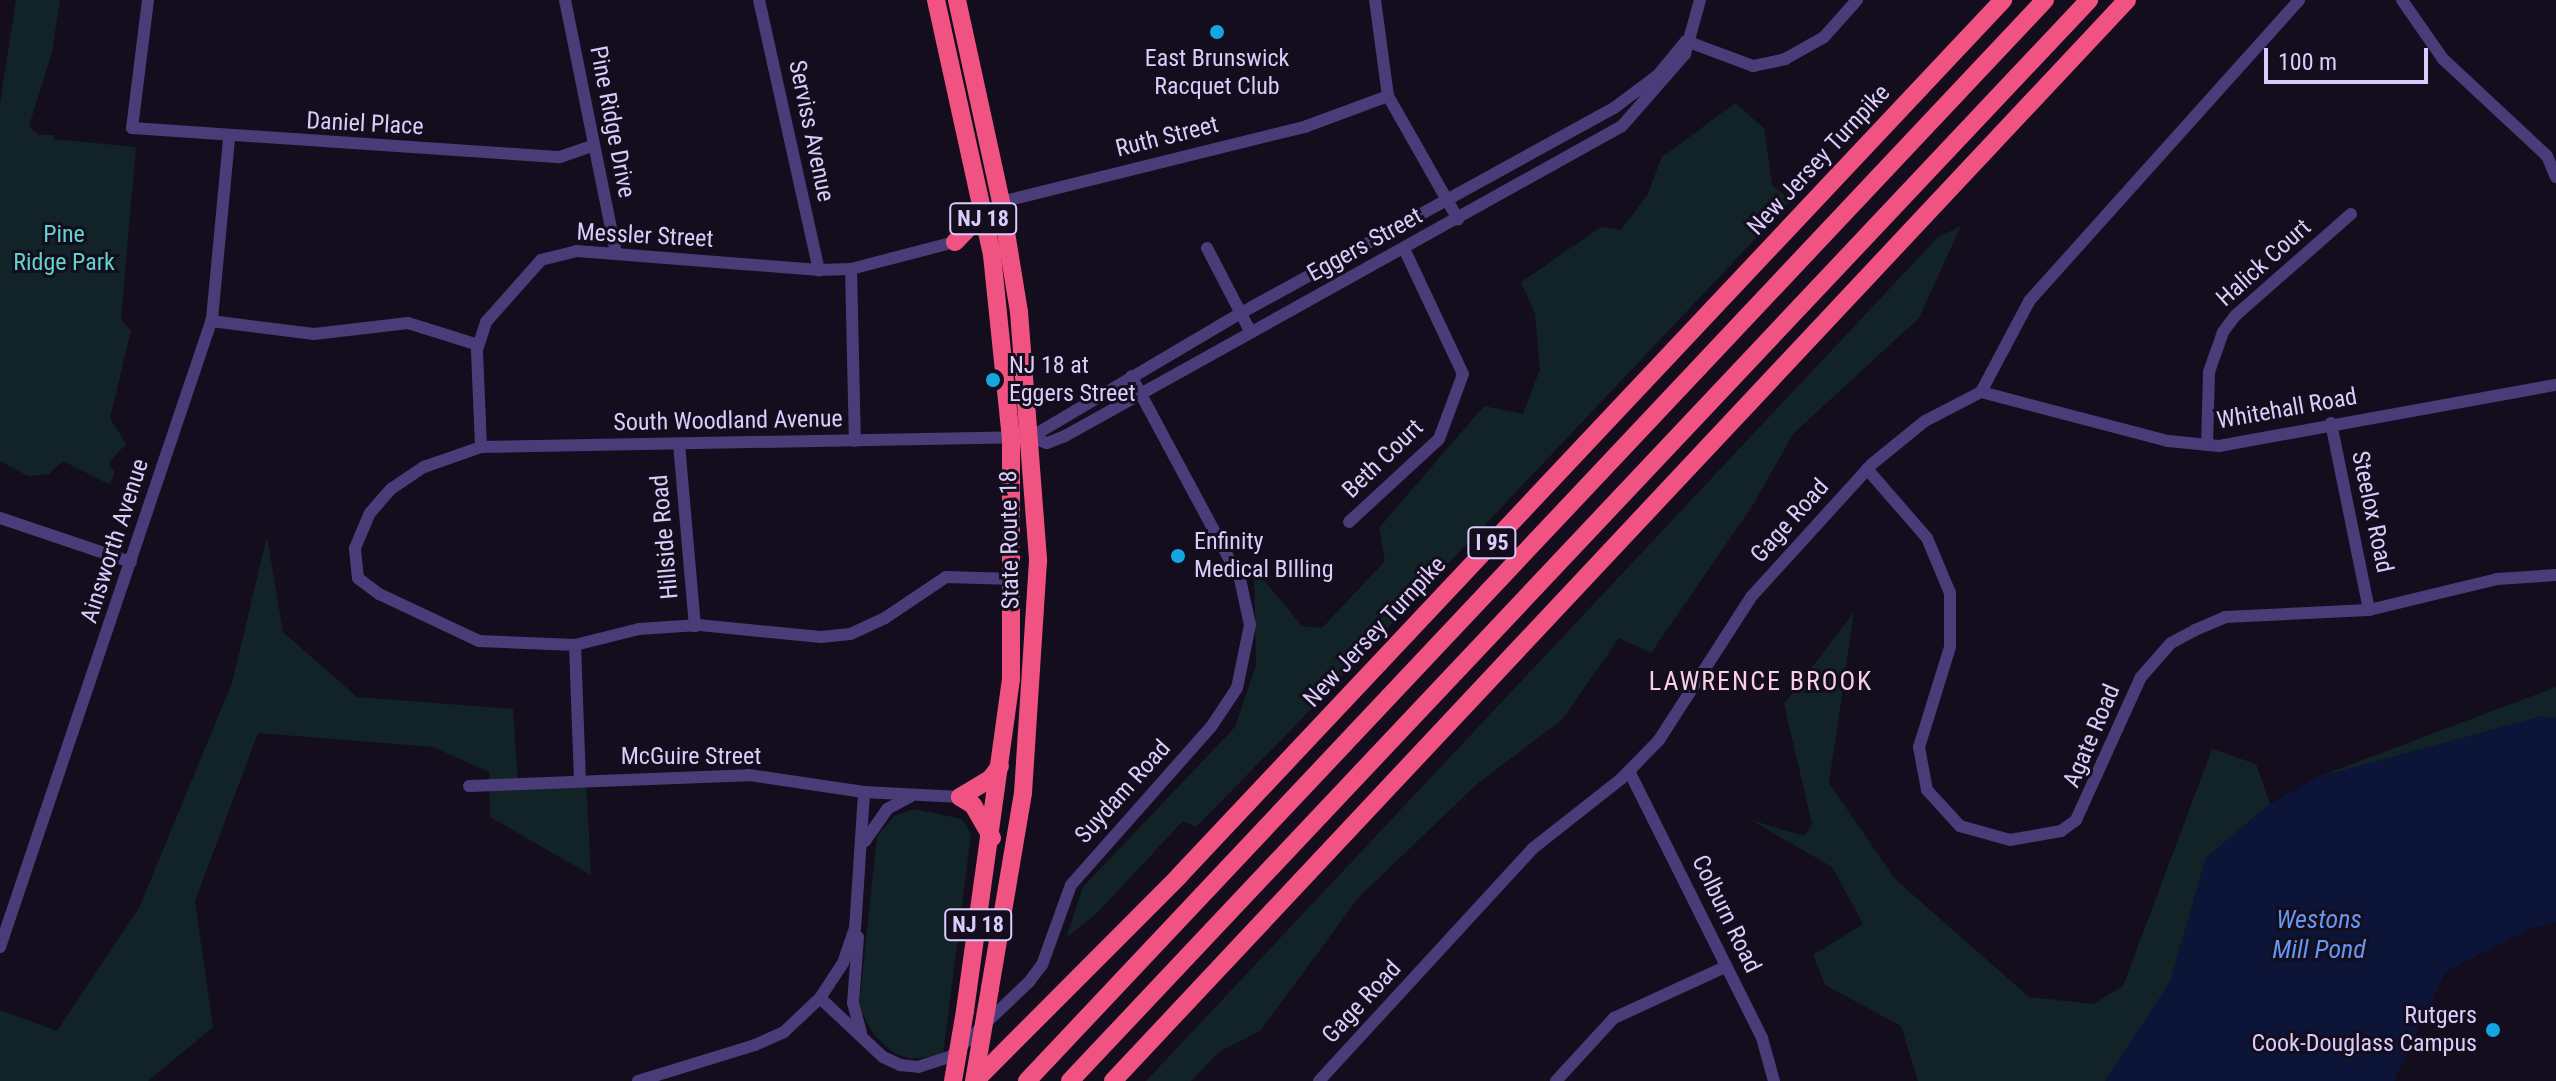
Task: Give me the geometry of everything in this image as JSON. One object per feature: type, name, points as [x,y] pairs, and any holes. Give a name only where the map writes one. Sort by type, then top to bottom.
[{"type":"highway","name":"State Route 18","points":[[936,0],[992,255],[1011,440],[1014,579],[1011,679],[992,838],[953,1081]]},
{"type":"highway","name":"State Route 18","points":[[957,0],[1001,202],[1031,437],[1038,561],[1034,682],[1023,793],[975,1081]]},
{"type":"highway","name":"New Jersey Turnpike","points":[[975,1081],[1179,876],[2003,0]]},
{"type":"highway","name":"I 95","points":[[1027,1081],[2045,0]]},
{"type":"highway","name":"I 95","points":[[1070,1081],[2089,0]]},
{"type":"highway","points":[[1113,1081],[2127,0]]},
{"type":"highway","points":[[955,242],[976,220],[980,203]]},
{"type":"highway","points":[[955,242],[976,244],[992,255]]},
{"type":"highway","points":[[960,797],[977,789],[1000,766]]},
{"type":"highway","points":[[960,797],[973,805],[992,838]]},
{"type":"street","name":"Daniel Place","points":[[148,0],[132,128],[229,138],[560,157],[594,145]]},
{"type":"street","name":"Pine Ridge Drive","points":[[565,0],[616,253]]},
{"type":"street","name":"Serviss Avenue","points":[[759,0],[819,270]]},
{"type":"street","points":[[1375,0],[1388,96],[1458,219]]},
{"type":"street","name":"Eggers Street","points":[[1031,437],[1047,443],[1141,394],[1250,331],[1405,251],[1622,126],[1648,101],[1685,54],[1686,41],[1700,0]]},
{"type":"street","points":[[1686,41],[1753,66],[1785,59],[1824,37],[1857,0]]},
{"type":"street","points":[[1981,392],[2030,300],[2299,0]]},
{"type":"street","points":[[2402,0],[2443,59],[2547,156],[2556,177]]},
{"type":"street","name":"Eggers Street","points":[[1011,440],[1031,437],[1241,313],[1560,138],[1640,90],[1686,41]]},
{"type":"street","name":"Ruth Street","points":[[1001,202],[1307,126],[1388,96]]},
{"type":"street","name":"Ainsworth Avenue","points":[[0,947],[211,321],[229,138]]},
{"type":"street","points":[[1560,138],[1569,158]]},
{"type":"street","name":"Halick Court","points":[[2207,445],[2209,372],[2223,332],[2351,214]]},
{"type":"street","name":"Messler Street","points":[[481,447],[478,345],[486,322],[508,291],[541,260],[577,251],[819,270],[851,269],[955,242]]},
{"type":"street","points":[[1207,248],[1250,331]]},
{"type":"street","name":"Beth Court","points":[[1349,522],[1439,439],[1463,374],[1405,251]]},
{"type":"street","points":[[851,269],[855,441]]},
{"type":"street","points":[[211,321],[314,334],[408,323],[478,345]]},
{"type":"street","name":"Suydam Road","points":[[820,998],[866,1042],[900,1065],[934,1064],[951,1056],[1029,982],[1042,965],[1071,885],[1211,727],[1237,688],[1250,625],[1240,579],[1131,376]]},
{"type":"street","name":"Whitehall Road","points":[[1981,392],[2168,441],[2207,445],[2556,385]]},
{"type":"street","name":"Gage Road","points":[[1319,1081],[1532,849],[1629,771],[1659,740],[1751,597],[1867,469],[1925,421],[1981,392]]},
{"type":"street","name":"Steelox Road","points":[[2331,423],[2369,610]]},
{"type":"street","name":"South Woodland Avenue","points":[[575,645],[479,641],[379,594],[358,578],[355,548],[370,513],[391,489],[424,467],[481,447],[1011,440]]},
{"type":"street","name":"Hillside Road","points":[[679,444],[695,626]]},
{"type":"street","name":"Agate Road","points":[[1867,469],[1906,511],[1941,564],[1950,593],[1950,647],[1922,726],[1920,769],[1945,814],[1980,835],[2033,839],[2061,831],[2076,820],[2141,677],[2171,643],[2225,617],[2369,610],[2497,579],[2556,575]]},
{"type":"street","points":[[0,518],[131,562]]},
{"type":"street","points":[[580,780],[575,645],[639,629],[695,626],[821,637],[850,634],[885,618],[946,577],[1014,579]]},
{"type":"street","name":"Colburn Road","points":[[1629,771],[1762,1038],[1774,1081]]},
{"type":"street","name":"McGuire Street","points":[[469,786],[749,775],[864,792],[960,797]]},
{"type":"street","points":[[864,792],[853,1003],[856,1025],[866,1042]]},
{"type":"street","points":[[862,848],[887,809],[917,796]]},
{"type":"street","points":[[638,1081],[755,1045],[784,1032],[820,998],[843,963],[860,896]]},
{"type":"street","points":[[1556,1081],[1614,1018],[1727,966]]},
{"type":"green space","name":"Pine Ridge Park","points":[[16,0],[60,0],[52,52],[29,126],[38,135],[54,135],[53,139],[136,147],[121,319],[131,331],[110,418],[126,444],[108,464],[115,472],[110,485],[63,461],[49,474],[28,476],[0,461],[0,103]]},
{"type":"green space","points":[[1735,103],[1764,128],[1772,185],[1791,201],[1196,827],[1183,821],[1097,913],[1066,938],[1083,887],[1235,727],[1256,665],[1254,568],[1302,626],[1322,628],[1385,561],[1379,528],[1484,406],[1523,414],[1540,369],[1535,314],[1521,282],[1601,227],[1621,230],[1648,194],[1661,158]]},
{"type":"green space","points":[[1961,226],[1919,318],[1793,434],[1753,505],[1651,653],[1619,638],[1562,720],[1477,784],[1359,897],[1260,1031],[1219,1052],[1191,1081],[1146,1081],[1938,237]]},
{"type":"green space","points":[[267,536],[283,632],[357,697],[513,709],[518,780],[586,778],[591,875],[490,817],[489,772],[433,747],[258,733],[195,901],[213,1027],[148,1081],[0,1081],[0,1010],[57,1031],[139,908],[232,683]]},
{"type":"green space","points":[[1854,612],[1829,783],[1895,879],[2029,997],[2093,1004],[2123,986],[2212,749],[2256,764],[2270,804],[2206,858],[2170,982],[2105,1081],[1918,1081],[1901,1026],[1825,985],[1813,955],[1863,924],[1832,867],[1751,820],[1804,836],[1812,824],[1784,704]]},
{"type":"green space","points":[[2556,687],[2556,718],[2542,717],[2315,778]]},
{"type":"green space","points":[[914,809],[962,819],[971,834],[943,1055],[911,1059],[895,1054],[874,1035],[859,1007],[877,836],[894,816]]},
{"type":"water","name":"Westons Mill Pond","points":[[2542,716],[2556,718],[2556,922],[2529,929],[2446,971],[2394,1081],[2105,1081],[2170,982],[2206,858],[2270,804],[2315,778]]},
{"type":"place","name":"East Brunswick Racquet Club","points":[[1217,32]]},
{"type":"place","name":"NJ 18 at Eggers Street","points":[[993,380]]},
{"type":"place","name":"Enfinity Medical BIlling","points":[[1178,556]]},
{"type":"place","name":"Rutgers Cook-Douglass Campus","points":[[2493,1030]]},
{"type":"district","name":"LAWRENCE BROOK","points":[[1761,682]]}]
